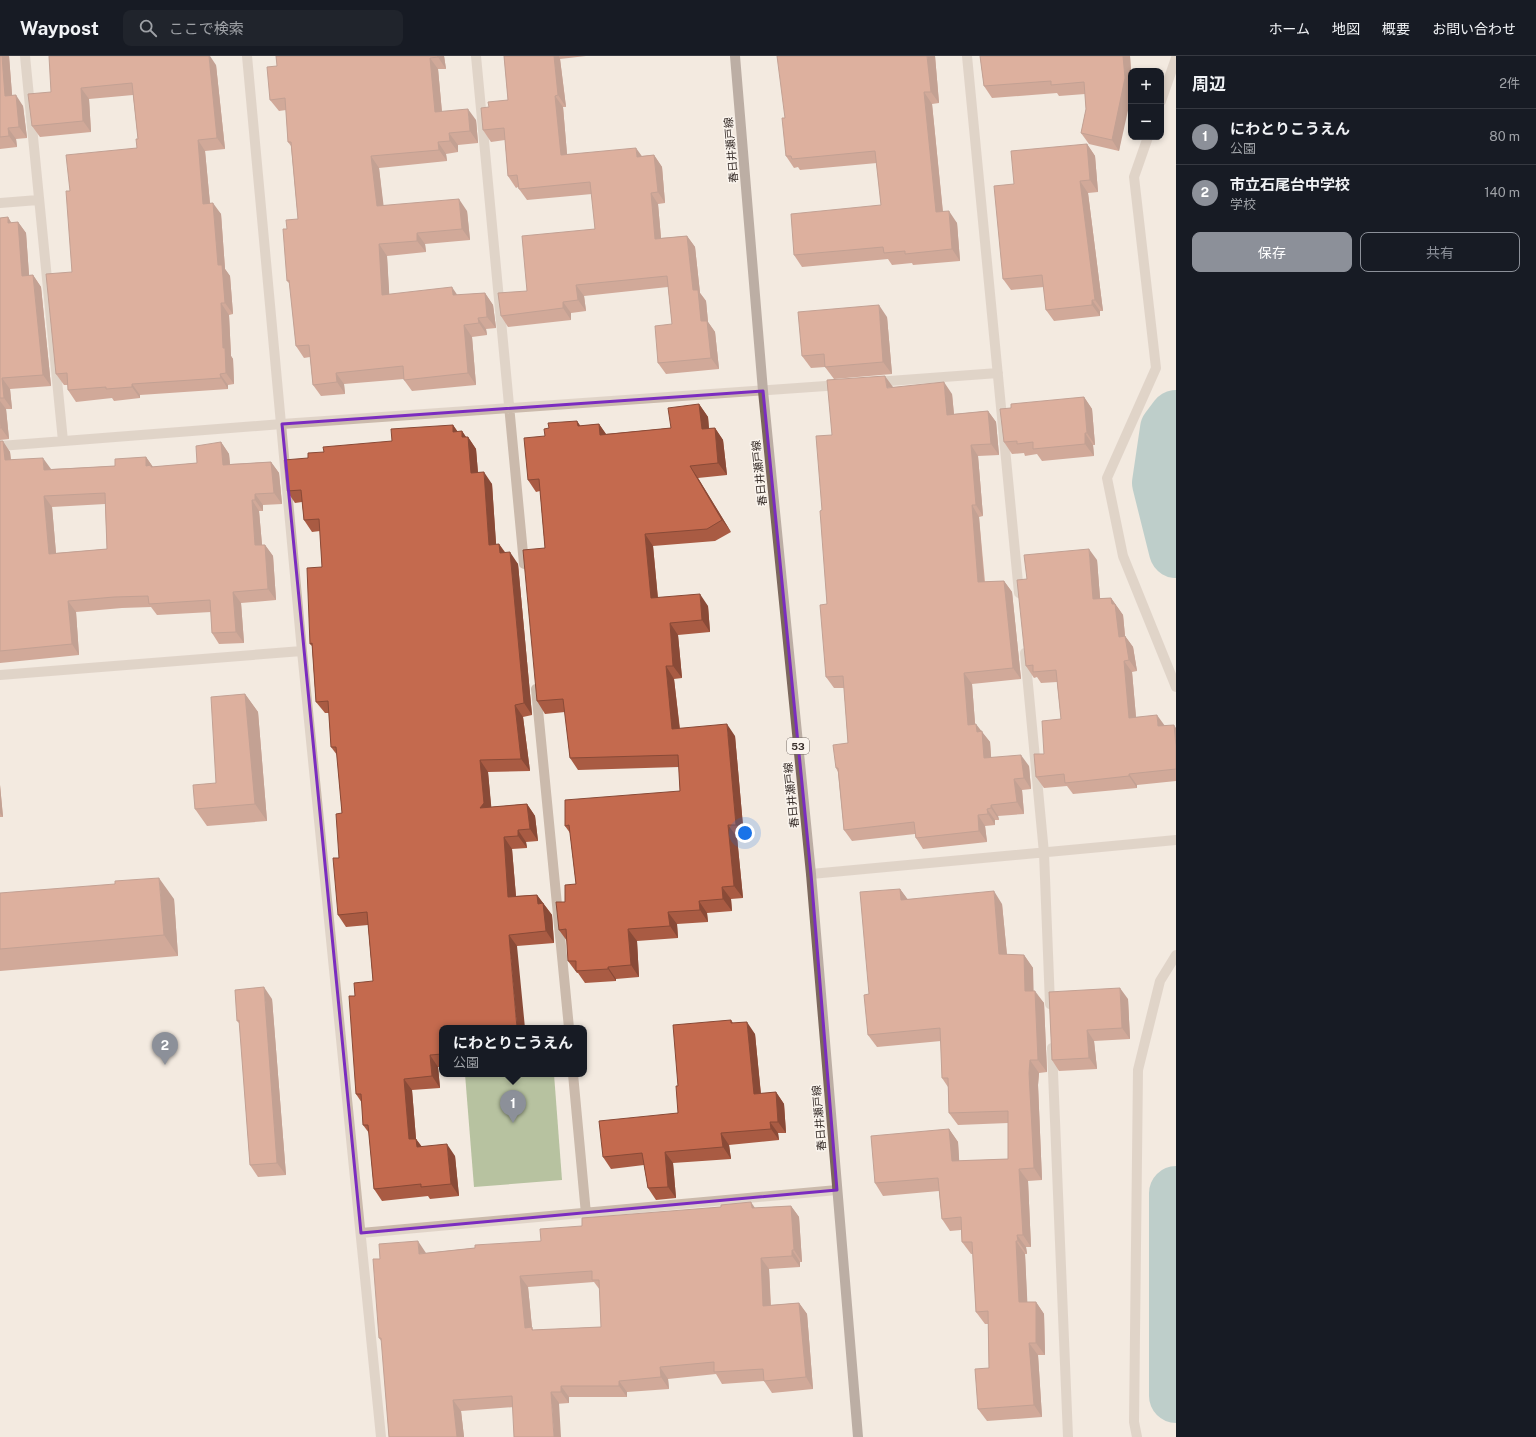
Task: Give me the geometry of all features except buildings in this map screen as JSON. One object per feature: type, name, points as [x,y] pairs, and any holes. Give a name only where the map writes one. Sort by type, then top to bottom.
[{"type":"main road","name":"春日井瀬戸線","points":[[735,56],[763,392],[811,874],[858,1437]]},
{"type":"street","points":[[25,56],[38,200],[63,441]]},
{"type":"street","points":[[247,56],[302,651],[362,1233],[380,1437]]},
{"type":"street","points":[[476,56],[526,576]]},
{"type":"street","points":[[967,56],[1020,601]]},
{"type":"street","points":[[1164,92],[1176,58]]},
{"type":"street","points":[[1147,140],[1134,177],[1156,368],[1107,478],[1123,556],[1176,687]]},
{"type":"street","points":[[0,203],[38,200]]},
{"type":"street","points":[[867,383],[998,373]]},
{"type":"street","points":[[0,446],[282,424],[763,392],[851,384]]},
{"type":"street","points":[[1023,640],[1044,853],[1050,1015]]},
{"type":"street","points":[[0,675],[302,651]]},
{"type":"street","points":[[535,679],[569,1025]]},
{"type":"street","points":[[811,874],[1176,840]]},
{"type":"street","points":[[1137,1437],[1134,1422],[1138,1070],[1160,981],[1176,955]]},
{"type":"street","points":[[1051,1039],[1068,1437]]},
{"type":"street","points":[[573,1077],[586,1214]]},
{"type":"street","points":[[362,1233],[586,1214],[837,1190]]},
{"type":"highlighted area","points":[[763,391],[811,874],[837,1190],[361,1233],[282,424]]},
{"type":"green space","points":[[465,1077],[554,1077],[562,1180],[474,1187]]},
{"type":"waterway","points":[[1176,417],[1167,429],[1159,483],[1176,551]]},
{"type":"waterway","points":[[1176,1193],[1176,1396]]},
{"type":"place","name":"市立石尾台中学校","points":[[165,1065]]},
{"type":"place","name":"にわとりこうえん","points":[[513,1123]]}]
